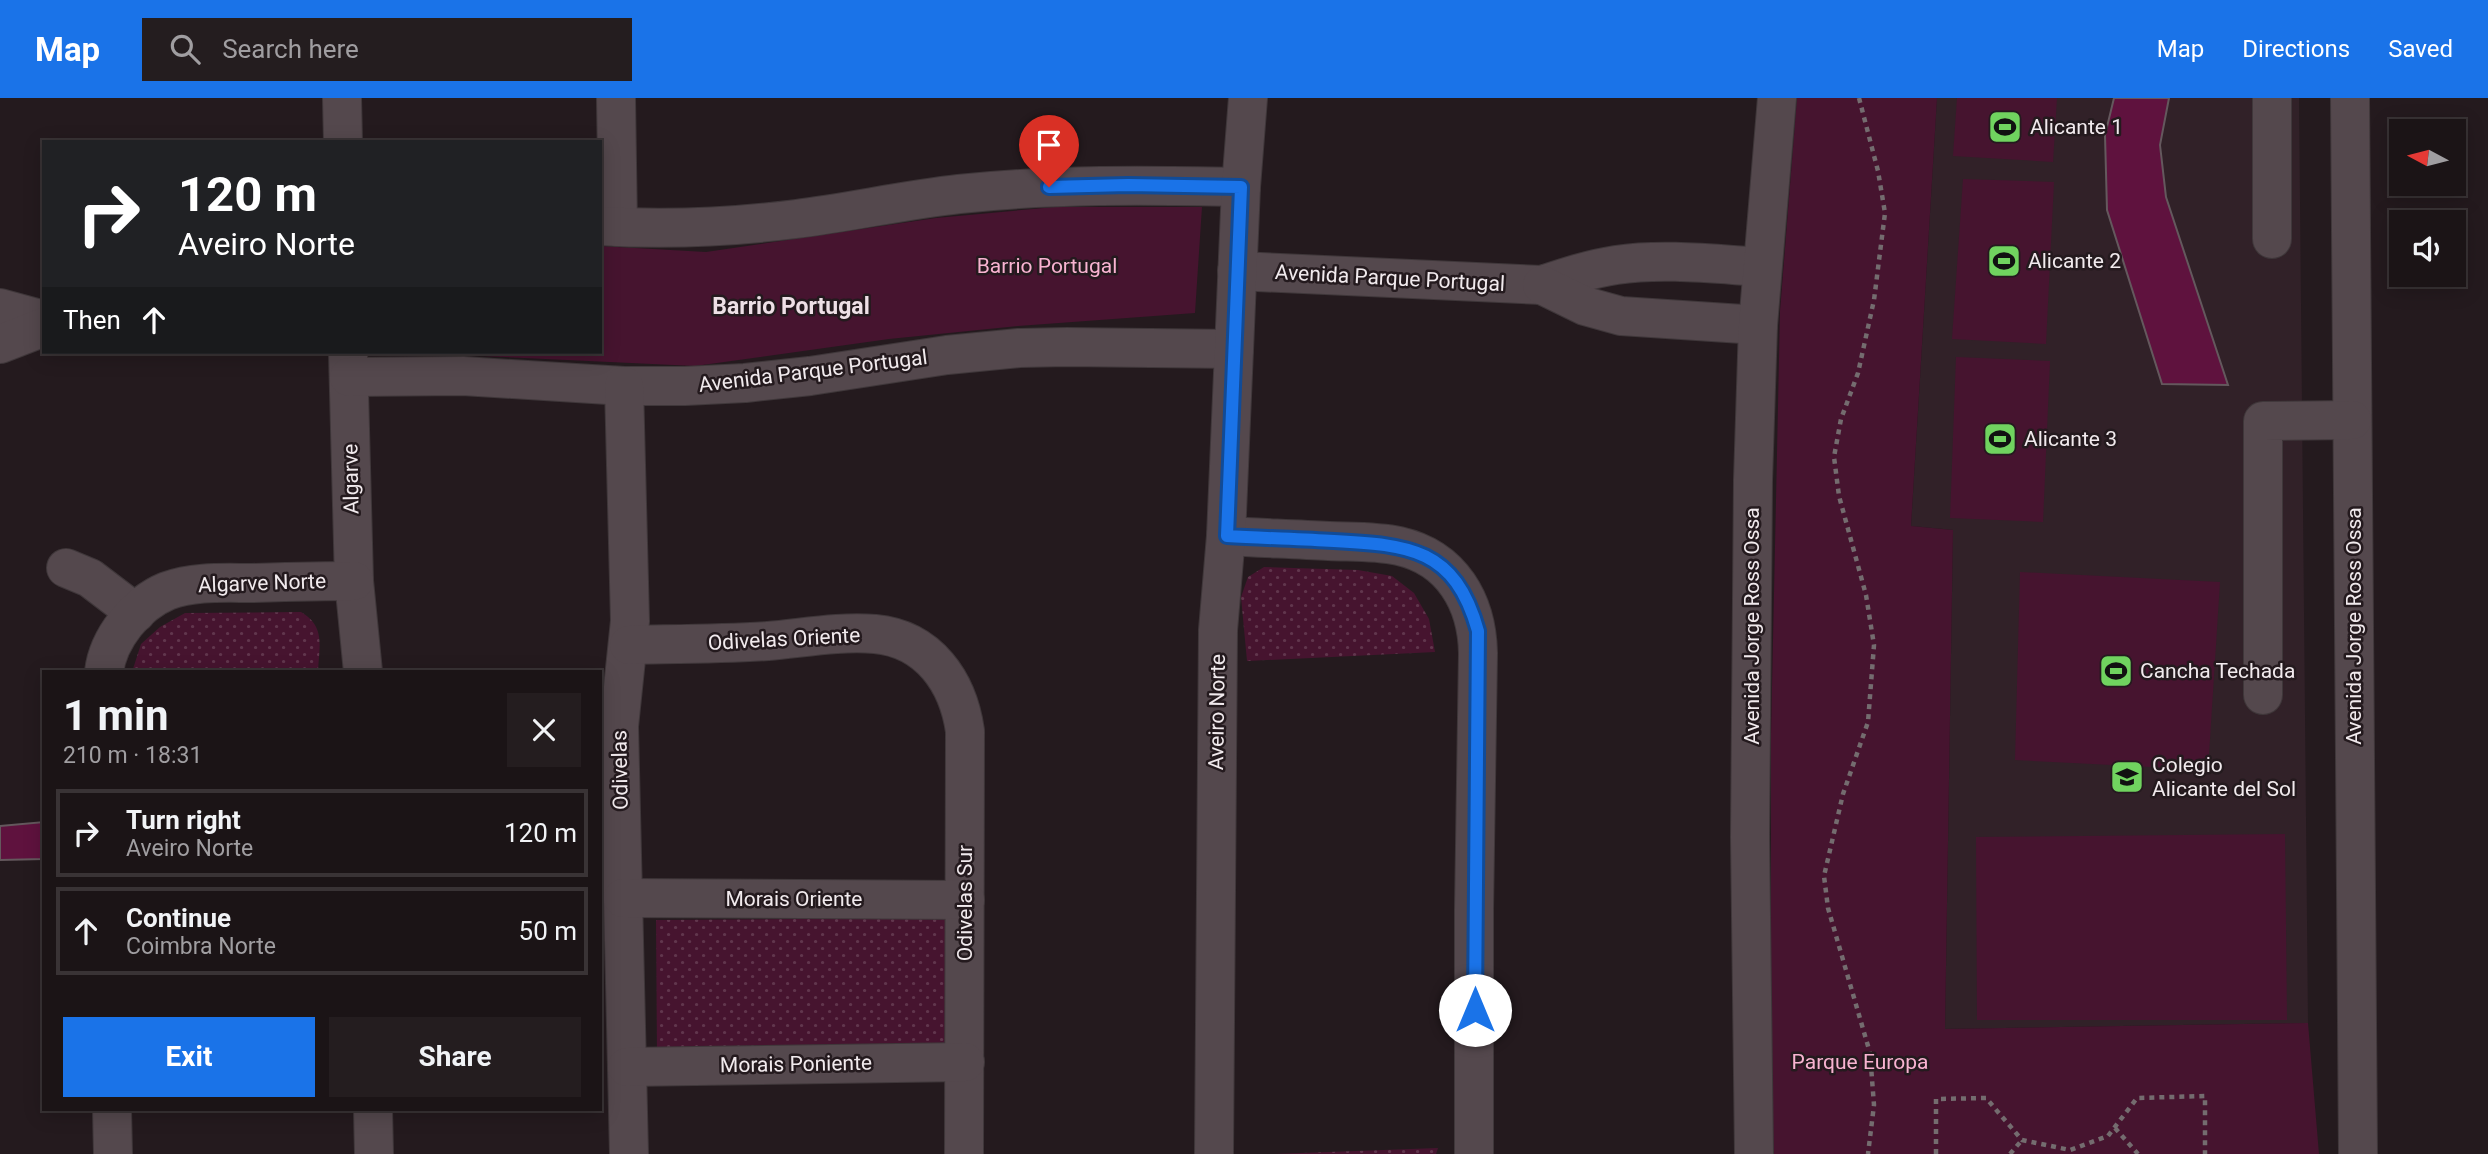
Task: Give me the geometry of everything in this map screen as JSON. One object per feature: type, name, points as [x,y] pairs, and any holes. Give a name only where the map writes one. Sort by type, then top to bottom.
[{"type":"street","points":[[342,98],[343,140]]},
{"type":"street","points":[[616,98],[609,226],[669,228],[736,225],[797,219],[960,194],[1049,187],[1241,187]]},
{"type":"street","name":"Aveiro Norte","points":[[1214,1154],[1218,630],[1227,536],[1241,187],[1248,98]]},
{"type":"street","name":"Avenida Jorge Ross Ossa","points":[[1754,1154],[1751,823],[1753,480],[1758,326],[1777,98]]},
{"type":"street","points":[[2272,98],[2272,239]]},
{"type":"street","name":"Avenida Jorge Ross Ossa","points":[[2350,98],[2358,1154]]},
{"type":"street","name":"Avenida Parque Portugal","points":[[1237,271],[1542,285],[1578,273],[1626,264],[1686,263],[1762,267]]},
{"type":"street","name":"Avenida Parque Portugal","points":[[1542,285],[1585,306],[1621,316],[1758,326]]},
{"type":"street","points":[[0,308],[42,319]]},
{"type":"street","points":[[0,344],[42,328]]},
{"type":"street","name":"Avenida Parque Portugal","points":[[349,364],[463,376],[624,386],[744,383],[947,355],[1019,348],[1234,349]]},
{"type":"street","name":"Algarve","points":[[349,364],[354,581],[363,670]]},
{"type":"street","name":"Odivelas","points":[[624,386],[629,645],[620,708],[629,1154]]},
{"type":"street","points":[[2263,695],[2263,421],[2352,420]]},
{"type":"street","points":[[1227,536],[1399,546],[1425,556],[1448,572],[1462,589],[1472,609],[1478,631],[1474,1154]]},
{"type":"street","points":[[66,568],[90,578],[136,612]]},
{"type":"street","name":"Algarve Norte","points":[[105,670],[111,646],[122,628],[136,612],[167,592],[189,585],[354,581]]},
{"type":"street","name":"Odivelas Oriente","points":[[629,645],[736,643],[857,633],[878,634],[897,639],[933,660]]},
{"type":"street","name":"Odivelas Sur","points":[[933,660],[956,692],[965,731],[964,1154]]},
{"type":"street","name":"Morais Oriente","points":[[623,898],[965,900]]},
{"type":"street","name":"Morais Poniente","points":[[627,1067],[964,1062]]},
{"type":"street","points":[[113,1111],[113,1154]]},
{"type":"street","points":[[373,1111],[374,1154]]},
{"type":"path","points":[[1859,98],[1878,171],[1885,213],[1874,300],[1858,373],[1841,419],[1834,457],[1839,496],[1866,595],[1874,645],[1868,722],[1843,794],[1824,876],[1828,908],[1870,1053],[1874,1105],[1868,1154]]},
{"type":"path","points":[[1936,1154],[1936,1100],[1986,1098],[2022,1140],[2070,1150],[2108,1136],[2137,1098],[2205,1096],[2205,1154]]},
{"type":"path","points":[[2115,1128],[2138,1154]]},
{"type":"path","points":[[2010,1154],[2022,1140]]},
{"type":"shaded area","name":"Colegio Alicante del Sol","points":[[1937,98],[2299,98],[2308,1023],[1945,1029],[1953,530],[1911,526]]},
{"type":"green space","name":"Parque Europa","points":[[1797,98],[1937,98],[1911,526],[1953,530],[1945,1029],[2308,1023],[2319,1154],[1771,1154],[1771,734],[1780,311]]},
{"type":"green space","name":"Alicante 1","points":[[1957,98],[2057,98],[2053,162],[1953,156]]},
{"type":"green space","name":"Alicante 2","points":[[1963,179],[2054,182],[2046,344],[1952,339]]},
{"type":"green space","name":"Barrio Portugal","points":[[1055,207],[1202,207],[1195,313],[889,339],[695,366],[441,354],[602,354],[602,246],[706,252],[936,218]]},
{"type":"green space","name":"Alicante 3","points":[[1956,357],[2050,361],[2043,522],[1950,518]]},
{"type":"green space","points":[[1264,567],[1358,570],[1392,576],[1414,593],[1429,619],[1435,652],[1247,661],[1241,597],[1248,577]]},
{"type":"green space","name":"Cancha Techada","points":[[2020,572],[2220,582],[2208,770],[2015,760]]},
{"type":"green space","points":[[301,612],[318,631],[318,670],[133,670],[141,644],[160,627],[185,613]]},
{"type":"green space","points":[[2285,834],[2287,1020],[1977,1020],[1976,837]]},
{"type":"green space","points":[[949,918],[950,1053],[657,1055],[656,920]]},
{"type":"green space","points":[[1438,1148],[1436,1154],[1274,1154]]},
{"type":"building","points":[[2114,98],[2169,98],[2160,145],[2166,197],[2228,385],[2162,384],[2107,210],[2105,135]]},
{"type":"building","points":[[42,822],[42,859],[0,860],[0,826]]},
{"type":"place","name":"Alicante 1","points":[[2005,127]]},
{"type":"place","name":"Alicante 2","points":[[2004,261]]},
{"type":"place","name":"Alicante 3","points":[[2000,439]]},
{"type":"place","name":"Cancha Techada","points":[[2116,671]]},
{"type":"place","name":"Colegio Alicante del Sol","points":[[2127,777]]},
{"type":"district","name":"Barrio Portugal","points":[[791,306]]},
{"type":"route","points":[[1049,187],[1241,187],[1227,536],[1399,546],[1433,561],[1448,572],[1462,589],[1472,609],[1478,631],[1475,1010]]}]
